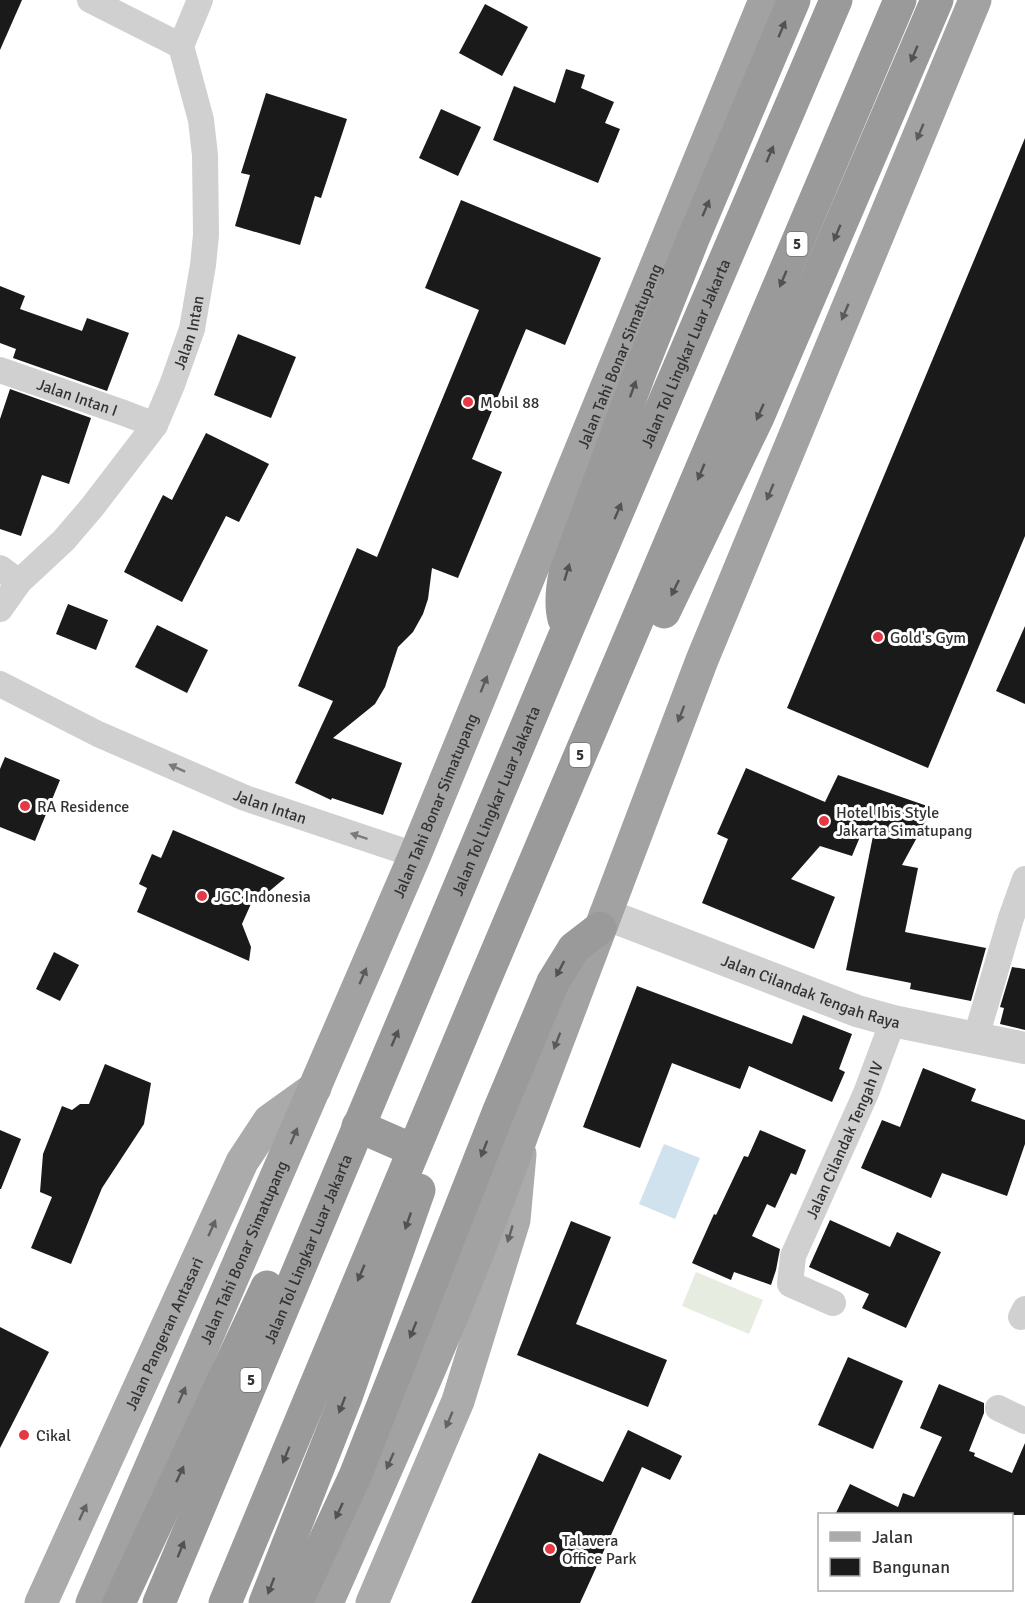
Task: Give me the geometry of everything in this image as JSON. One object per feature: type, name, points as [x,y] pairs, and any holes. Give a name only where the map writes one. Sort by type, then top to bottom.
[{"type":"highway","name":"Jalan Tahi Bonar Simatupang","points":[[92,1603],[415,855],[765,0]]},
{"type":"highway","points":[[567,630],[562,611],[565,574],[640,372],[693,239],[794,0]]},
{"type":"highway","name":"Jalan Tol Lingkar Luar Jakarta","points":[[159,1603],[567,630],[836,0]]},
{"type":"highway","name":"5","points":[[225,1603],[504,933],[900,0]]},
{"type":"highway","points":[[504,933],[523,924],[533,913],[544,892],[665,609],[758,417],[937,0]]},
{"type":"highway","points":[[327,1603],[418,1397],[499,1200],[702,660],[975,0]]},
{"type":"highway","points":[[296,1603],[355,1476],[498,1113],[553,982],[574,948],[602,921]]},
{"type":"highway","points":[[265,1603],[346,1397],[444,1119],[444,1103],[440,1085]]},
{"type":"highway","points":[[358,1126],[413,1150]]},
{"type":"highway","points":[[119,1603],[292,1237],[302,1223],[321,1213]]},
{"type":"main road","name":"Jalan Pangeran Antasari","points":[[41,1603],[242,1162],[269,1121],[315,1088]]},
{"type":"main road","points":[[372,1603],[458,1401],[514,1220],[522,1135]]},
{"type":"street","points":[[90,0],[181,46],[200,0]]},
{"type":"street","name":"Jalan Intan","points":[[0,609],[9,575],[64,540],[155,425],[192,328],[206,235],[205,155],[201,120],[181,46]]},
{"type":"street","name":"Jalan Intan I","points":[[0,370],[155,425]]},
{"type":"street","name":"Jalan Intan","points":[[0,684],[98,734],[245,798],[415,855]]},
{"type":"street","points":[[979,1026],[1025,879]]},
{"type":"street","name":"Jalan Cilandak Tengah Raya","points":[[602,921],[857,1011],[893,1021],[979,1026],[1025,1048]]},
{"type":"street","name":"Jalan Cilandak Tengah IV","points":[[833,1303],[790,1284],[792,1256],[866,1093],[893,1021]]},
{"type":"street","points":[[998,1408],[1025,1421]]},
{"type":"shaded area","points":[[696,1272],[763,1300],[749,1334],[682,1306]]},
{"type":"water","points":[[664,1144],[700,1158],[675,1219],[639,1204]]},
{"type":"building","points":[[0,0],[22,0],[0,50]]},
{"type":"building","points":[[485,4],[528,27],[502,76],[459,53]]},
{"type":"building","points":[[566,69],[585,75],[581,88],[614,102],[605,123],[620,129],[598,183],[493,140],[514,86],[555,103]]},
{"type":"building","points":[[266,93],[347,119],[321,198],[315,196],[300,245],[235,226],[250,175],[241,173]]},
{"type":"building","points":[[441,109],[481,127],[458,176],[419,158]]},
{"type":"building","points":[[1025,138],[1025,536],[928,768],[787,708]]},
{"type":"building","name":"Mobil 88","points":[[461,200],[601,258],[565,345],[526,329],[472,459],[502,472],[458,578],[432,568],[428,599],[423,614],[413,632],[398,647],[385,687],[375,704],[333,738],[402,763],[383,815],[332,798],[331,800],[295,783],[333,701],[298,686],[357,548],[377,557],[479,310],[425,288]]},
{"type":"building","points":[[0,286],[25,296],[20,309],[82,331],[87,318],[129,333],[107,391],[13,358],[16,349],[0,343]]},
{"type":"building","points":[[238,334],[296,357],[271,418],[214,395]]},
{"type":"building","points":[[10,389],[91,418],[69,484],[42,475],[21,536],[0,529],[0,419]]},
{"type":"building","points":[[206,433],[269,464],[239,522],[226,516],[182,602],[124,572],[163,495],[172,500]]},
{"type":"building","points":[[68,604],[108,620],[96,650],[56,634]]},
{"type":"building","points":[[157,625],[208,650],[187,693],[135,667]]},
{"type":"building","points":[[1025,626],[1025,704],[996,691]]},
{"type":"building","name":"RA Residence","points":[[5,757],[60,780],[35,841],[0,827],[0,769]]},
{"type":"building","points":[[746,768],[825,802],[838,775],[933,808],[902,865],[918,868],[905,932],[986,948],[971,1001],[910,989],[911,983],[846,970],[873,836],[862,832],[852,856],[820,846],[791,879],[835,897],[814,949],[702,903],[728,839],[717,834]]},
{"type":"building","name":"JGC Indonesia","points":[[173,830],[285,878],[266,894],[254,897],[242,924],[251,947],[249,961],[137,912],[147,888],[139,884],[152,854],[161,858]]},
{"type":"building","points":[[54,952],[79,965],[60,1001],[36,989]]},
{"type":"building","points":[[1012,967],[1025,969],[1025,1030],[1000,1024],[1004,1008],[1000,1007]]},
{"type":"building","points":[[637,986],[792,1044],[803,1015],[852,1034],[839,1069],[845,1072],[832,1102],[749,1066],[740,1089],[672,1063],[640,1148],[583,1127]]},
{"type":"building","points":[[105,1064],[151,1083],[144,1124],[102,1188],[71,1264],[31,1248],[52,1197],[40,1192],[43,1154],[62,1106],[72,1110],[80,1104],[89,1104]]},
{"type":"building","points":[[923,1068],[976,1089],[971,1101],[1025,1120],[1025,1144],[1007,1196],[942,1173],[931,1198],[861,1168],[882,1120],[900,1127]]},
{"type":"building","points":[[0,1130],[21,1139],[1,1189],[0,1189]]},
{"type":"building","points":[[760,1130],[806,1150],[796,1175],[791,1173],[775,1208],[767,1204],[752,1236],[780,1249],[771,1285],[734,1272],[731,1280],[692,1263],[714,1214],[716,1215],[744,1156],[748,1157]]},
{"type":"building","points":[[830,1220],[890,1247],[897,1232],[941,1252],[906,1328],[862,1308],[869,1294],[809,1267]]},
{"type":"building","points":[[571,1221],[611,1237],[576,1324],[667,1360],[648,1407],[517,1355]]},
{"type":"building","points":[[0,1327],[49,1352],[0,1448]]},
{"type":"building","points":[[848,1357],[903,1381],[873,1449],[818,1425]]},
{"type":"building","points":[[939,1384],[984,1403],[984,1413],[969,1451],[975,1453],[974,1456],[1012,1473],[1025,1443],[1025,1515],[1013,1515],[1013,1513],[836,1513],[850,1484],[898,1507],[903,1493],[914,1497],[942,1437],[920,1428]]},
{"type":"building","name":"Talavera Office Park","points":[[628,1430],[682,1456],[670,1480],[642,1467],[580,1603],[471,1603],[539,1453],[603,1482]]},
{"type":"place","name":"Mobil 88","points":[[468,402]]},
{"type":"place","name":"Gold's Gym","points":[[878,637]]},
{"type":"place","name":"RA Residence","points":[[25,806]]},
{"type":"place","name":"Hotel Ibis Style Jakarta Simatupang","points":[[824,821]]},
{"type":"place","name":"JGC Indonesia","points":[[202,896]]},
{"type":"place","name":"Cikal","points":[[24,1435]]},
{"type":"place","name":"Talavera Office Park","points":[[550,1549]]}]
